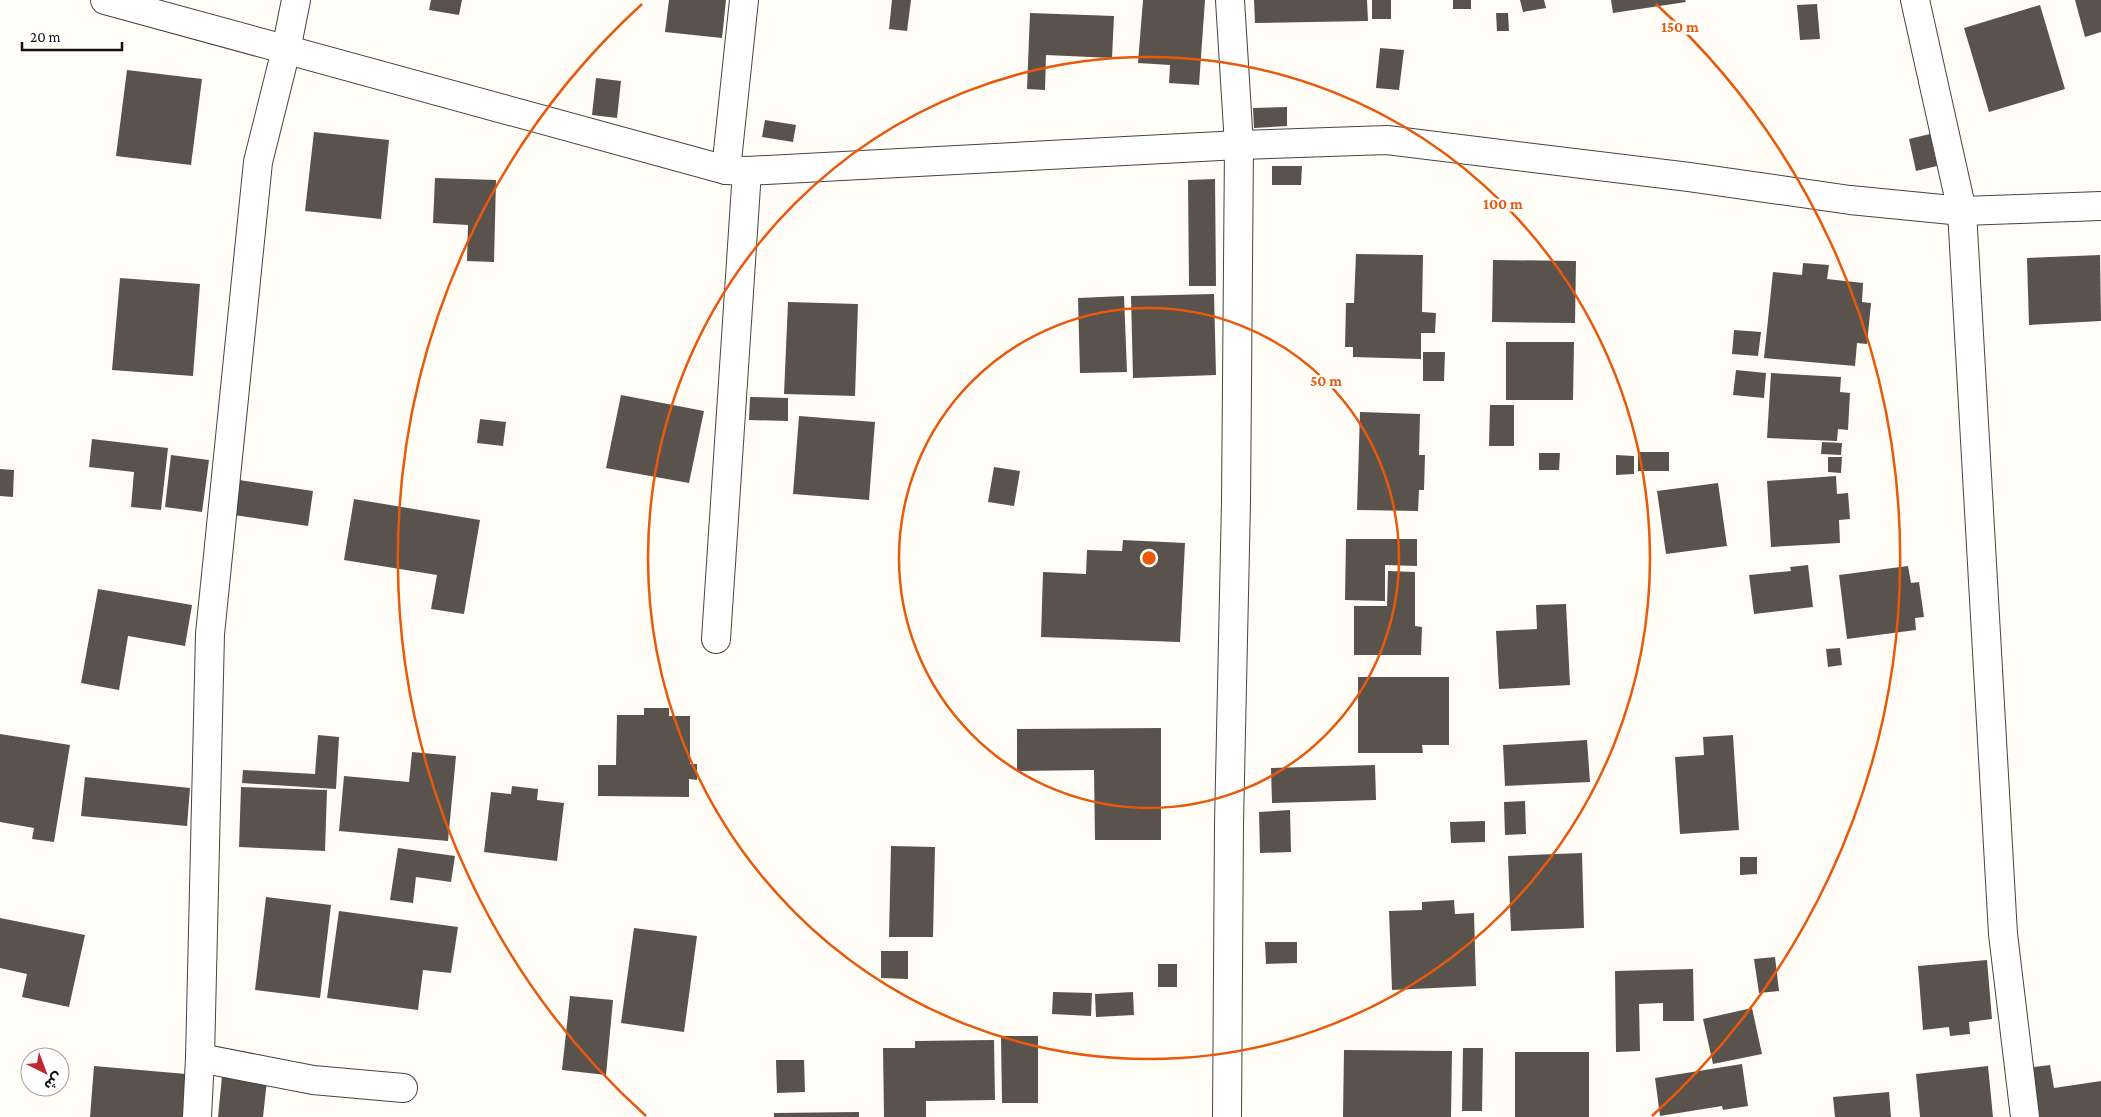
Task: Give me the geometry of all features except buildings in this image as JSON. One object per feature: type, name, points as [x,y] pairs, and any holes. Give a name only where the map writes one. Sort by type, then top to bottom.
[{"type":"street","points":[[105,0],[737,170],[1239,145],[1388,140],[1690,177],[1850,200],[1962,211],[2101,206]]},
{"type":"street","points":[[197,1117],[210,634],[258,162],[286,50],[296,0]]},
{"type":"street","points":[[716,639],[744,0]]},
{"type":"street","points":[[1227,1117],[1229,824],[1236,502],[1239,145],[1230,0]]},
{"type":"street","points":[[1915,0],[1962,211],[2003,934],[2025,1117]]},
{"type":"street","points":[[200,1058],[313,1080],[403,1088]]}]
